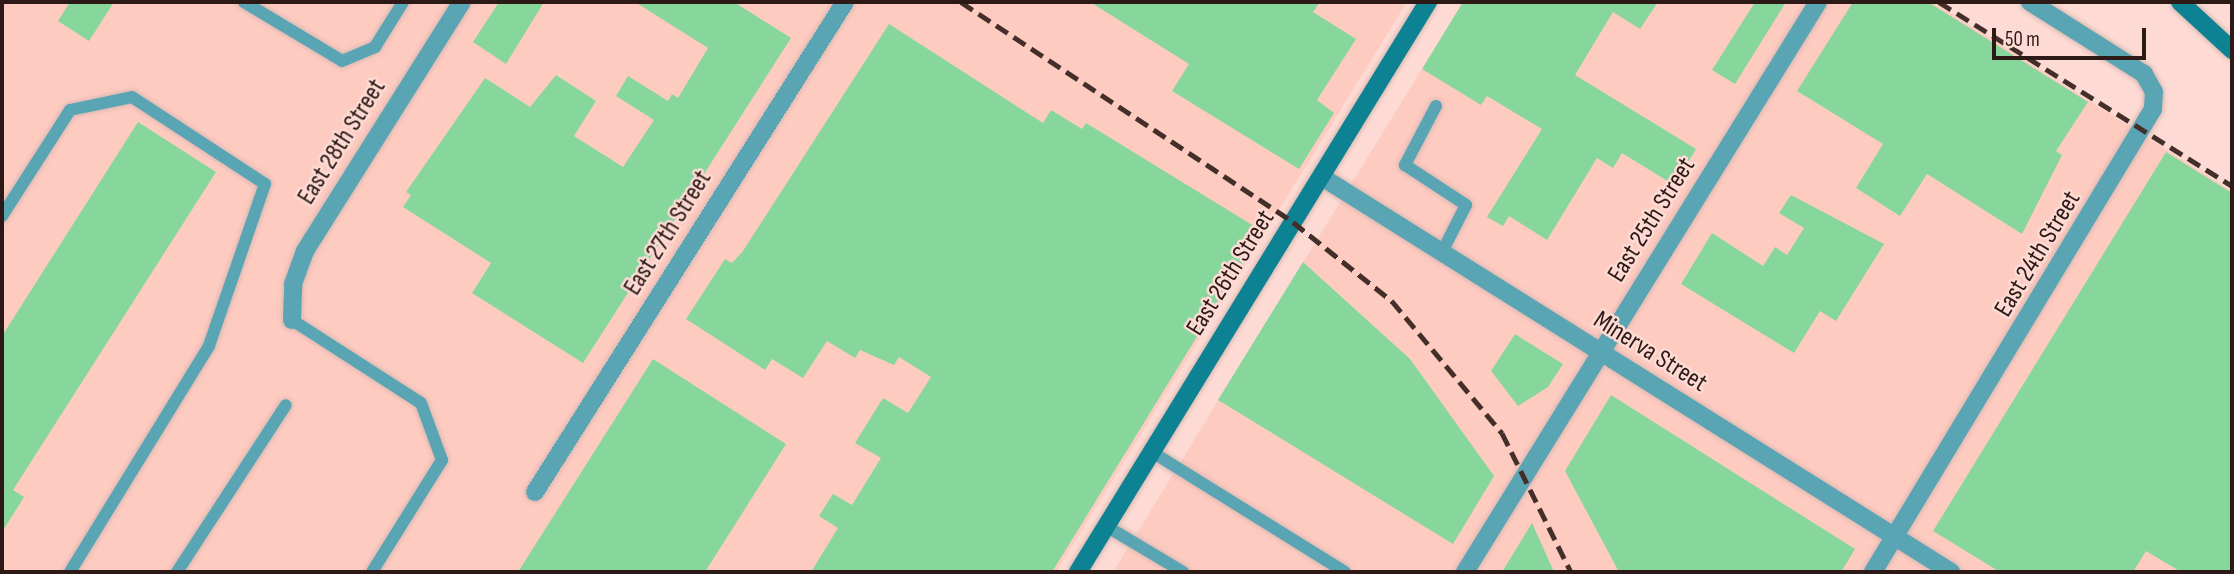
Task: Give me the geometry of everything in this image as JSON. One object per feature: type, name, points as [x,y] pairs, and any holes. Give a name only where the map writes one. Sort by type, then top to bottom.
[{"type":"street","name":"East 28th Street","points":[[292,320],[293,284],[305,251],[462,2]]},
{"type":"street","name":"East 27th Street","points":[[535,492],[845,2]]},
{"type":"street","name":"East 26th Street","points":[[1078,572],[1428,2]]},
{"type":"street","name":"East 25th Street","points":[[1465,572],[1818,2]]},
{"type":"street","name":"East 24th Street","points":[[1873,572],[2153,109],[2154,92],[2144,74],[2030,2]]},
{"type":"street","points":[[2180,2],[2232,50]]},
{"type":"street","name":"Minerva Street","points":[[1321,177],[1951,572]]},
{"type":"lane","points":[[244,2],[342,61],[375,47],[403,2]]},
{"type":"lane","points":[[2,216],[70,110],[132,97],[265,184],[209,346],[70,572]]},
{"type":"lane","points":[[1436,106],[1405,165],[1466,205],[1441,252]]},
{"type":"lane","points":[[292,320],[421,403],[442,460],[372,572]]},
{"type":"lane","points":[[177,572],[286,405]]},
{"type":"lane","points":[[1152,452],[1345,572]]},
{"type":"lane","points":[[1106,526],[1184,572]]},
{"type":"shaded area","points":[[2,2],[1407,2],[1056,572],[2,572]]},
{"type":"shaded area","points":[[1463,2],[1933,2],[2232,191],[2232,572],[1113,572]]},
{"type":"building","points":[[70,2],[114,2],[89,41],[58,21]]},
{"type":"building","points":[[499,2],[544,2],[506,64],[473,42]]},
{"type":"building","points":[[635,2],[734,2],[791,38],[583,363],[472,293],[491,263],[403,207],[411,195],[406,192],[485,78],[530,107],[556,75],[596,101],[574,136],[623,167],[654,120],[616,96],[628,76],[668,101],[672,94],[678,98],[708,48]]},
{"type":"building","points":[[1090,2],[1320,2],[1313,12],[1356,39],[1317,100],[1334,113],[1299,169],[1172,91],[1189,64]]},
{"type":"building","points":[[1463,2],[1658,2],[1640,29],[1613,12],[1575,75],[1696,149],[1674,185],[1622,153],[1613,168],[1597,158],[1547,240],[1509,216],[1503,226],[1487,217],[1542,129],[1487,96],[1481,105],[1422,69]]},
{"type":"building","points":[[1755,2],[1786,2],[1735,84],[1712,70]]},
{"type":"building","points":[[1853,2],[1928,2],[2088,102],[2056,151],[2062,155],[2022,234],[1927,174],[1900,216],[1856,188],[1883,144],[1797,91]]},
{"type":"building","points":[[889,24],[1043,123],[1051,110],[1082,129],[1086,123],[1262,231],[1052,572],[811,572],[838,528],[819,516],[833,494],[852,505],[881,458],[855,443],[883,398],[908,413],[931,377],[899,357],[894,365],[860,350],[855,358],[827,341],[803,378],[772,359],[765,370],[686,319],[725,259],[732,263],[743,251]]},
{"type":"building","points":[[138,122],[216,172],[13,490],[24,497],[2,532],[2,336]]},
{"type":"building","points":[[2166,152],[2232,193],[2232,572],[2181,572],[2146,551],[2133,572],[2000,572],[1933,531]]},
{"type":"building","points":[[1791,195],[1884,244],[1836,321],[1820,311],[1794,353],[1681,284],[1712,233],[1763,266],[1775,247],[1787,255],[1804,228],[1779,213]]},
{"type":"building","points":[[1303,262],[1410,359],[1494,476],[1453,544],[1218,400]]},
{"type":"building","points":[[1515,334],[1563,364],[1548,387],[1518,406],[1491,371]]},
{"type":"building","points":[[653,359],[786,444],[705,572],[518,572]]},
{"type":"building","points":[[1611,395],[1855,549],[1841,572],[1619,572],[1565,471]]},
{"type":"building","points":[[1532,523],[1554,572],[1502,572]]},
{"type":"railway","points":[[961,2],[1293,222],[1392,301],[1502,433],[1571,572]]},
{"type":"railway","points":[[1939,2],[2232,186]]}]
